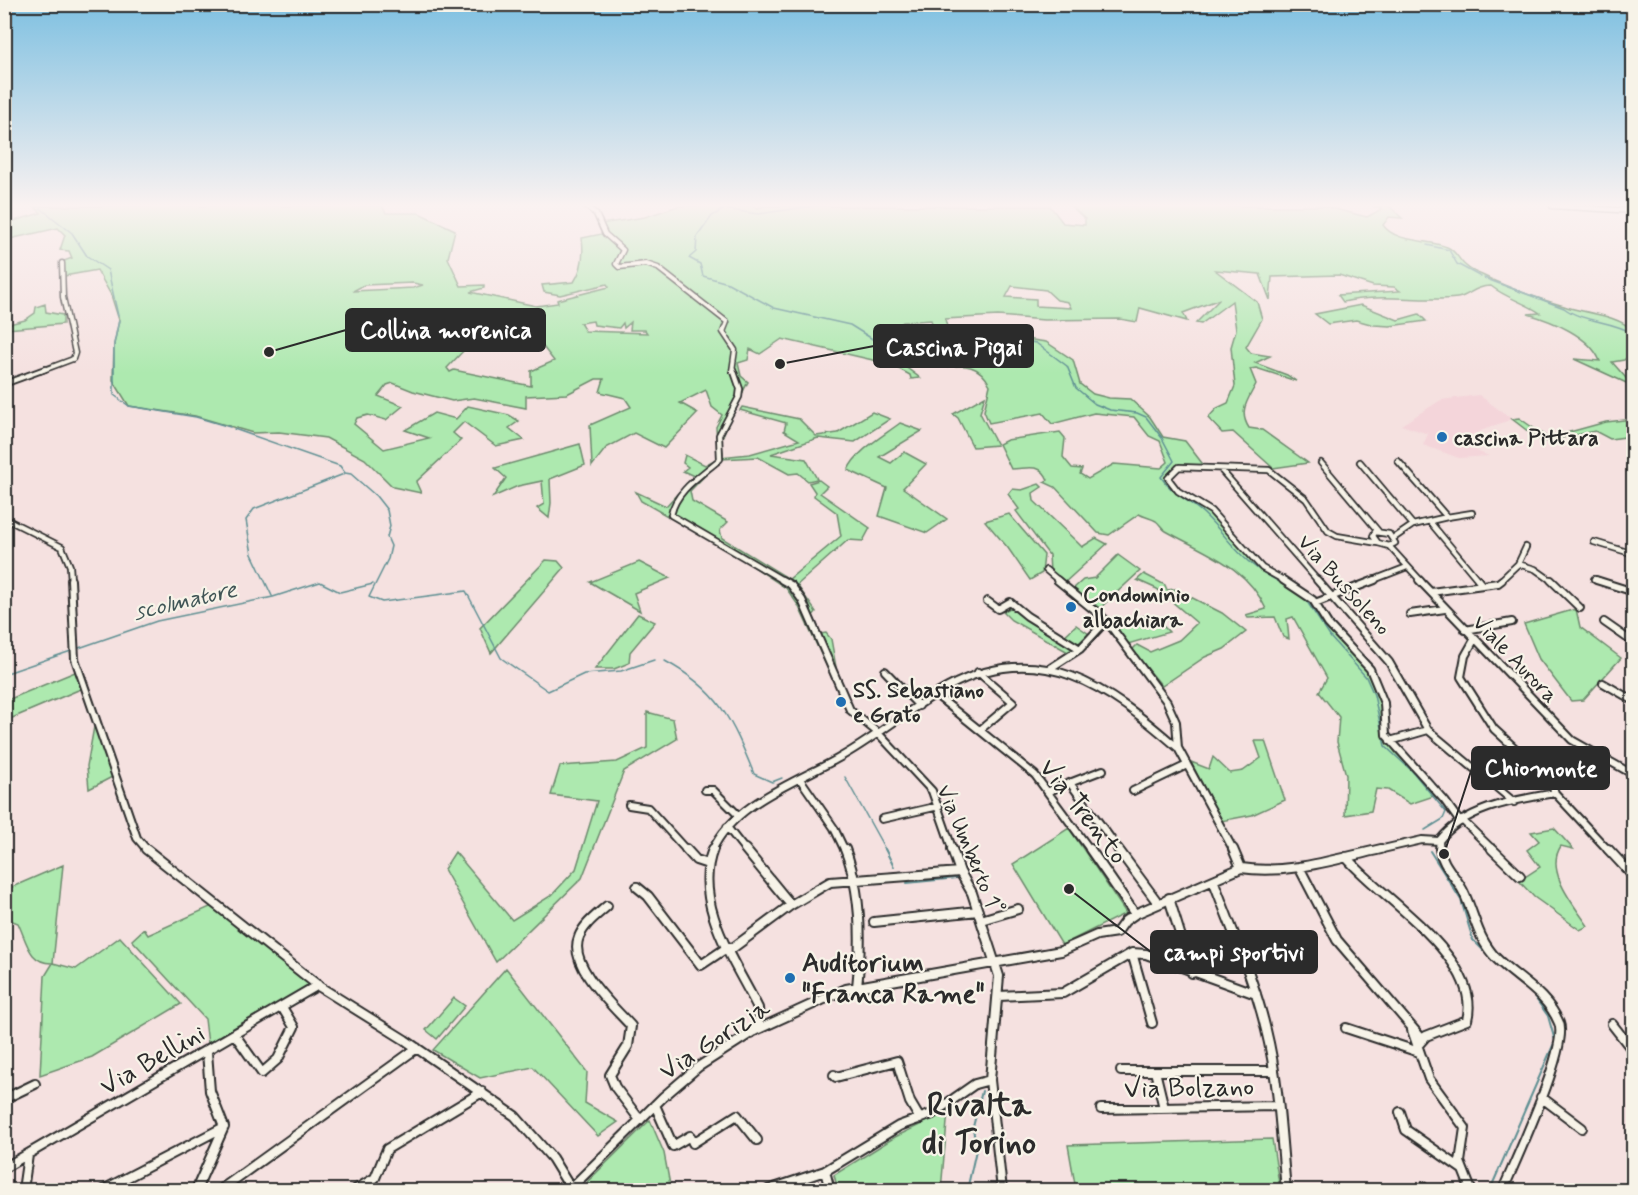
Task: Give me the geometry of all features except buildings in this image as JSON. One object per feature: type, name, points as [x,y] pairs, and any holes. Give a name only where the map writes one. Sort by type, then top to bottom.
[{"type":"street","name":"Via Umberto 1°","points":[[617,262],[616,264],[619,267],[646,264],[658,268],[727,322],[723,332],[732,341],[737,360],[732,371],[740,381],[741,393],[719,435],[720,459],[680,495],[670,511],[671,515],[791,585],[802,600],[850,710],[878,733],[932,791],[939,806],[960,872],[978,911],[995,962],[999,996],[990,1080],[1002,1191]]},
{"type":"street","points":[[4,384],[73,359],[75,353],[61,279],[62,263]]},
{"type":"street","points":[[1398,461],[1447,518]]},
{"type":"street","points":[[1360,462],[1413,525]]},
{"type":"street","points":[[1320,464],[1378,531],[1394,538]]},
{"type":"street","points":[[1394,538],[1395,543],[1389,546],[1337,536],[1328,531],[1306,499],[1269,470],[1222,471],[1179,467],[1168,478],[1173,486],[1211,511],[1262,568],[1303,591],[1315,603],[1328,624],[1370,669],[1376,679],[1384,703],[1386,735],[1390,741],[1461,821],[1520,876]]},
{"type":"street","name":"Via Bussoleno","points":[[1222,471],[1389,662],[1428,730],[1514,802]]},
{"type":"street","points":[[1394,538],[1413,525],[1472,513]]},
{"type":"street","points":[[4,518],[62,547],[66,555],[72,582],[74,651],[137,838],[148,850],[318,985],[417,1048],[515,1116],[537,1140],[571,1190]]},
{"type":"street","points":[[1430,522],[1482,585]]},
{"type":"street","points":[[1378,531],[1372,536],[1378,543]]},
{"type":"street","points":[[1594,542],[1634,554]]},
{"type":"street","name":"Viale Aurora","points":[[1389,546],[1474,640],[1572,740],[1634,775]]},
{"type":"street","points":[[1431,592],[1498,583],[1518,564],[1526,547]]},
{"type":"street","points":[[1518,564],[1527,564],[1537,569],[1580,608]]},
{"type":"street","points":[[1315,603],[1407,567]]},
{"type":"street","points":[[1046,570],[1107,621],[1119,635],[1135,664],[1158,688],[1170,706],[1179,729],[1178,748]]},
{"type":"street","points":[[1594,579],[1634,592]]},
{"type":"street","points":[[987,601],[998,609],[1010,602],[1027,616],[1080,649]]},
{"type":"street","points":[[1410,614],[1445,609]]},
{"type":"street","points":[[1049,669],[1080,649],[1107,621]]},
{"type":"street","points":[[1465,630],[1512,622]]},
{"type":"street","points":[[1604,622],[1634,643]]},
{"type":"street","points":[[1474,640],[1465,656],[1461,677],[1494,729],[1551,781],[1555,793],[1634,877]]},
{"type":"street","points":[[754,1030],[759,1020],[758,1008],[714,915],[708,885],[708,864],[715,842],[738,814],[843,756],[936,695],[978,672],[1013,664],[1049,669],[1097,689],[1155,727],[1178,748],[1241,863],[1241,868],[1261,871],[1299,867],[1422,840],[1439,841]]},
{"type":"street","points":[[885,671],[919,706]]},
{"type":"street","points":[[978,672],[1013,702],[980,730]]},
{"type":"street","points":[[1603,683],[1634,701]]},
{"type":"street","name":"Via Trento","points":[[936,695],[1035,775],[1049,791],[1135,914]]},
{"type":"street","points":[[1390,741],[1428,730]]},
{"type":"street","points":[[1133,791],[1188,765]]},
{"type":"street","points":[[1049,791],[1103,770]]},
{"type":"street","points":[[800,779],[843,844],[853,879],[859,912],[857,987]]},
{"type":"street","points":[[1070,783],[1158,903]]},
{"type":"street","points":[[705,790],[713,790],[738,814]]},
{"type":"street","points":[[1503,1191],[1559,1051],[1560,1024],[1542,996],[1495,957],[1477,932],[1464,892],[1441,857],[1439,841],[1446,832],[1461,821],[1514,802],[1555,793]]},
{"type":"street","points":[[629,805],[648,808],[696,860],[708,864]]},
{"type":"street","points":[[882,819],[939,806]]},
{"type":"street","points":[[727,827],[791,905]]},
{"type":"street","points":[[1346,857],[1411,916],[1464,984],[1472,1007],[1467,1020],[1420,1045],[1346,1028]]},
{"type":"street","points":[[1299,867],[1337,939],[1411,1027],[1420,1045],[1429,1079],[1465,1128],[1460,1155],[1462,1169],[1471,1191]]},
{"type":"street","name":"Via Gorizia","points":[[571,1190],[655,1105],[698,1067],[754,1030],[857,987],[1061,951],[1097,935],[1112,934],[1135,914],[1169,898],[1214,882],[1241,868]]},
{"type":"street","points":[[637,887],[648,896],[701,964],[830,882],[960,872]]},
{"type":"street","points":[[1214,882],[1256,994],[1274,1071],[1286,1191]]},
{"type":"street","points":[[1169,898],[1192,973]]},
{"type":"street","points":[[607,906],[586,925],[577,942],[579,960],[589,978],[631,1026],[633,1036],[629,1046],[610,1075],[615,1087],[640,1120]]},
{"type":"street","points":[[981,920],[1018,909]]},
{"type":"street","points":[[874,922],[978,911]]},
{"type":"street","points":[[999,996],[1063,993],[1132,953],[1146,954],[1192,973],[1256,994]]},
{"type":"street","points":[[1132,953],[1152,1023]]},
{"type":"street","name":"Via Bellini","points":[[4,1168],[207,1052],[318,985]]},
{"type":"street","points":[[235,1035],[262,1073],[278,1059],[294,1027],[282,1007]]},
{"type":"street","points":[[1612,1024],[1634,1052]]},
{"type":"street","points":[[220,1191],[417,1048]]},
{"type":"street","points":[[196,1191],[224,1127],[209,1095],[204,1068],[207,1052]]},
{"type":"street","points":[[834,1075],[836,1077],[897,1061],[910,1102],[920,1119]]},
{"type":"street","points":[[1121,1071],[1274,1071]]},
{"type":"street","points":[[1155,1071],[1164,1108]]},
{"type":"street","points":[[768,1191],[825,1171],[899,1126],[932,1114],[975,1084],[990,1080]]},
{"type":"street","points":[[4,1099],[34,1084]]},
{"type":"street","points":[[355,1191],[375,1178],[387,1149],[482,1092]]},
{"type":"street","points":[[1541,1097],[1582,1128]]},
{"type":"street","points":[[655,1105],[673,1146],[690,1136],[693,1143],[737,1115],[757,1140]]},
{"type":"street","name":"Via Bolzano","points":[[1101,1109],[1277,1106]]},
{"type":"street","points":[[1400,1112],[1406,1130],[1462,1169]]},
{"type":"street","points":[[103,1191],[224,1127]]},
{"type":"street","points":[[23,1191],[28,1155]]},
{"type":"street","points":[[825,1171],[830,1191]]},
{"type":"shaded area","points":[[1479,395],[1512,419],[1465,437],[1461,445],[1489,456],[1459,458],[1423,445],[1428,434],[1401,425],[1441,400]]},
{"type":"green space","points":[[64,262],[450,262],[461,286],[484,285],[484,288],[470,292],[536,306],[558,303],[557,300],[609,287],[607,284],[560,295],[544,292],[542,285],[574,282],[582,262],[1461,262],[1469,269],[1512,288],[1573,309],[1609,317],[1633,330],[1633,352],[1624,360],[1612,362],[1633,386],[1574,359],[1600,361],[1588,344],[1579,337],[1559,325],[1528,314],[1540,313],[1491,286],[1485,286],[1457,298],[1371,298],[1343,302],[1338,295],[1400,291],[1394,287],[1373,286],[1339,275],[1272,277],[1270,300],[1260,274],[1215,270],[1257,302],[1262,319],[1246,347],[1251,353],[1270,356],[1255,363],[1287,375],[1296,381],[1256,368],[1250,369],[1256,384],[1244,411],[1249,428],[1262,430],[1308,463],[1273,468],[1233,432],[1222,433],[1208,418],[1217,408],[1228,403],[1235,386],[1231,347],[1236,330],[1232,301],[1201,324],[1196,323],[1220,299],[1183,313],[1187,321],[1140,308],[1137,322],[1120,319],[1044,320],[998,316],[945,319],[947,327],[1046,342],[1073,360],[1080,384],[1093,394],[1109,398],[1130,399],[1150,417],[1163,437],[1185,441],[1205,467],[1176,465],[1166,478],[1178,490],[1216,513],[1269,572],[1304,591],[1329,624],[1374,672],[1387,703],[1390,738],[1385,736],[1395,752],[1437,795],[1410,804],[1388,790],[1376,789],[1371,811],[1345,815],[1346,775],[1337,742],[1339,717],[1319,692],[1327,678],[1293,617],[1287,619],[1289,639],[1283,637],[1275,617],[1248,618],[1246,615],[1266,609],[1248,582],[1224,562],[1166,531],[1154,520],[1139,514],[1109,535],[1098,533],[1055,487],[1044,482],[1048,480],[1042,471],[1033,468],[1011,469],[999,444],[1007,440],[1060,432],[1065,438],[1063,457],[1072,468],[1082,469],[1080,474],[1088,479],[1114,464],[1161,468],[1168,462],[1160,441],[1149,436],[1134,417],[1094,413],[1052,424],[1043,413],[989,423],[984,411],[990,385],[976,369],[965,366],[943,367],[935,357],[920,360],[907,368],[920,378],[911,379],[910,375],[890,364],[782,339],[760,354],[750,349],[748,360],[738,363],[741,376],[748,382],[723,436],[723,454],[718,455],[716,427],[722,415],[712,407],[706,390],[680,403],[698,413],[664,448],[634,433],[606,448],[592,466],[590,425],[631,407],[625,398],[600,392],[604,379],[596,379],[567,394],[526,396],[526,408],[474,398],[452,401],[413,391],[393,383],[387,385],[378,396],[403,406],[386,420],[368,415],[357,418],[354,424],[384,449],[429,438],[405,430],[434,413],[456,419],[468,406],[509,415],[519,421],[509,428],[524,440],[496,446],[464,422],[453,433],[461,440],[416,482],[421,493],[393,487],[365,459],[326,438],[279,432],[253,433],[195,416],[129,406],[113,380],[114,344],[119,320],[111,295],[97,270],[64,276]],"holes":[[[413,283],[423,285],[413,288],[353,291],[364,285]],[[1012,286],[1046,290],[1057,300],[1068,302],[1071,308],[1036,306],[1036,299],[1006,297]],[[931,320],[937,336],[900,344],[877,340],[903,322]],[[593,321],[594,325],[619,328],[623,323],[624,328],[631,322],[630,330],[645,330],[647,333],[585,331],[580,323]],[[500,329],[541,331],[540,343],[554,361],[531,371],[531,386],[454,370],[450,372],[447,368],[465,349]]]},
{"type":"green space","points":[[45,304],[46,312],[63,315],[63,324],[7,329],[5,325],[25,320],[35,313],[36,307]]},
{"type":"green space","points":[[1361,305],[1398,320],[1419,314],[1426,321],[1390,326],[1356,320],[1328,324],[1315,314]]},
{"type":"green space","points":[[985,396],[980,413],[997,445],[973,447],[958,418],[953,414]]},
{"type":"green space","points":[[742,407],[799,419],[816,436],[838,433],[872,412],[890,419],[855,442],[818,438],[771,454],[806,459],[817,479],[808,481],[798,473],[789,474],[758,457],[721,459],[690,491],[692,501],[728,522],[720,530],[722,538],[789,579],[841,536],[837,513],[814,496],[815,492],[809,483],[819,480],[827,486],[820,493],[870,528],[863,541],[848,540],[797,585],[816,612],[811,618],[820,634],[826,633],[831,639],[836,667],[825,663],[798,605],[786,588],[736,555],[641,501],[636,492],[666,506],[694,476],[683,471],[688,467],[683,463],[685,455],[705,465],[720,457],[750,454],[799,440],[784,431],[786,423],[740,410]]},
{"type":"green space","points":[[1519,418],[1548,438],[1606,422],[1633,419],[1633,436],[1610,439],[1595,431],[1542,442],[1512,419]]},
{"type":"green space","points":[[900,423],[922,431],[879,457],[891,463],[904,452],[926,464],[903,488],[947,519],[927,533],[879,516],[887,488],[848,470],[863,450]]},
{"type":"green space","points":[[580,444],[585,465],[550,479],[549,518],[537,508],[544,504],[542,481],[518,486],[493,497],[506,478],[495,468]]},
{"type":"green space","points":[[1039,484],[1042,487],[1033,493],[1034,501],[1082,547],[1096,538],[1107,544],[1063,584],[1050,572],[1049,555],[1016,511],[1019,509],[1008,494],[1012,489],[1022,490]]},
{"type":"green space","points":[[1009,514],[1044,555],[1042,573],[1030,580],[1008,548],[985,521]]},
{"type":"green space","points":[[1118,555],[1140,571],[1100,608],[1073,589],[1083,580],[1095,578]]},
{"type":"green space","points":[[546,560],[558,561],[564,568],[491,653],[480,628]]},
{"type":"green space","points":[[639,562],[670,578],[634,593],[640,611],[590,582]]},
{"type":"green space","points":[[1144,574],[1165,585],[1167,590],[1175,589],[1222,613],[1246,632],[1224,649],[1205,657],[1162,686],[1132,650],[1137,645],[1150,652],[1179,640],[1197,623],[1157,589],[1137,580]]},
{"type":"green space","points":[[1013,606],[1027,620],[1061,639],[1076,625],[1089,634],[1068,652],[1011,620],[1003,612]]},
{"type":"green space","points":[[1576,609],[1580,627],[1621,658],[1583,700],[1571,701],[1539,659],[1524,624]]},
{"type":"green space","points":[[638,614],[655,622],[630,652],[629,663],[614,669],[595,669]]},
{"type":"green space","points":[[1142,616],[1155,618],[1169,632],[1128,644],[1111,620],[1127,624]]},
{"type":"green space","points":[[75,672],[83,688],[5,721],[5,701]]},
{"type":"green space","points":[[647,712],[673,719],[677,739],[624,771],[582,878],[496,962],[444,869],[455,852],[512,920],[552,895],[576,869],[597,801],[551,795],[560,766],[617,762],[647,748]]},
{"type":"green space","points":[[95,721],[112,777],[89,789],[87,766]]},
{"type":"green space","points":[[1255,741],[1265,741],[1285,800],[1252,815],[1221,821],[1191,762],[1209,769],[1213,757],[1230,773],[1243,771],[1261,758]]},
{"type":"green space","points":[[1069,828],[1126,913],[1062,945],[1013,864]]},
{"type":"green space","points":[[1554,828],[1573,849],[1561,846],[1556,866],[1563,888],[1588,926],[1580,930],[1534,897],[1519,881],[1540,867],[1527,850],[1539,841],[1531,832]]},
{"type":"green space","points":[[63,865],[53,963],[39,960],[34,956],[18,923],[5,918],[5,890]]},
{"type":"green space","points":[[212,906],[311,985],[208,1044],[205,1019],[132,940],[144,929],[148,935]]},
{"type":"green space","points":[[120,937],[181,1004],[92,1057],[40,1075],[45,976],[53,963],[76,969]]},
{"type":"green space","points":[[506,968],[587,1072],[585,1103],[618,1122],[598,1136],[533,1067],[480,1078],[433,1050]]},
{"type":"green space","points":[[454,998],[465,1006],[437,1039],[426,1030]]},
{"type":"green space","points":[[948,1111],[941,1190],[838,1190],[834,1175],[895,1137]]},
{"type":"green space","points":[[650,1120],[664,1153],[671,1190],[584,1189],[588,1181]]},
{"type":"green space","points":[[1272,1139],[1280,1190],[1076,1190],[1068,1145]]},
{"type":"waterway","points":[[96,262],[108,270],[118,316]]},
{"type":"waterway","points":[[696,262],[700,264],[703,276],[728,283],[774,308],[850,325],[874,340],[899,345],[968,332],[1036,343],[1067,366],[1076,388],[1095,404],[1110,410],[1137,413],[1146,417],[1162,438],[1174,461],[1161,477],[1165,483],[1204,514],[1245,559],[1280,582]]},
{"type":"waterway","points":[[1456,262],[1481,277]]},
{"type":"waterway","points":[[1484,278],[1580,316],[1617,326],[1634,334]]},
{"type":"waterway","points":[[119,320],[114,344],[114,395],[129,406],[196,417],[230,427]]},
{"type":"waterway","points":[[234,429],[340,466],[345,473],[351,474],[376,496],[387,510],[390,526],[387,537],[391,546],[388,559],[369,597],[382,602],[466,591],[501,658],[548,691],[584,674],[621,671],[654,660]]},
{"type":"waterway","points":[[272,596],[252,554],[246,520],[254,509],[344,474]]},
{"type":"waterway","name":"scolmatore","points":[[76,649],[157,621],[273,597],[320,582],[340,592],[373,584]]},
{"type":"waterway","points":[[1304,597],[1331,638],[1366,677],[1374,695],[1385,746],[1412,771],[1446,812],[1443,819],[1425,830]]},
{"type":"waterway","name":"scolmatore","points":[[4,674],[71,651]]},
{"type":"waterway","points":[[665,661],[699,683],[711,695],[730,722],[754,774],[772,782],[782,778]]},
{"type":"waterway","points":[[845,777],[886,851]]},
{"type":"waterway","points":[[886,851],[894,867]]},
{"type":"waterway","points":[[1430,851],[1461,900],[1473,940],[1497,964]]},
{"type":"waterway","points":[[907,883],[957,878]]},
{"type":"waterway","points":[[1490,1190],[1555,1041],[1548,1016],[1531,992]]},
{"type":"waterway","points":[[967,1190],[976,1150],[973,1127],[982,1091]]},
{"type":"place","name":"Collina morenica","points":[[269,352]]},
{"type":"place","name":"Cascina Pigai","points":[[780,364]]},
{"type":"place","name":"cascina Pittara","points":[[1442,437]]},
{"type":"place","name":"Condominio albachiara","points":[[1071,607]]},
{"type":"place","name":"SS. Sebastiano e Grato","points":[[841,702]]},
{"type":"place","name":"Chiomonte","points":[[1444,854]]},
{"type":"place","name":"campi sportivi","points":[[1069,889]]},
{"type":"place","name":"Auditorium \"Franca Rame\"","points":[[790,978]]},
{"type":"district","name":"Rivalta di Torino","points":[[979,1122]]}]
